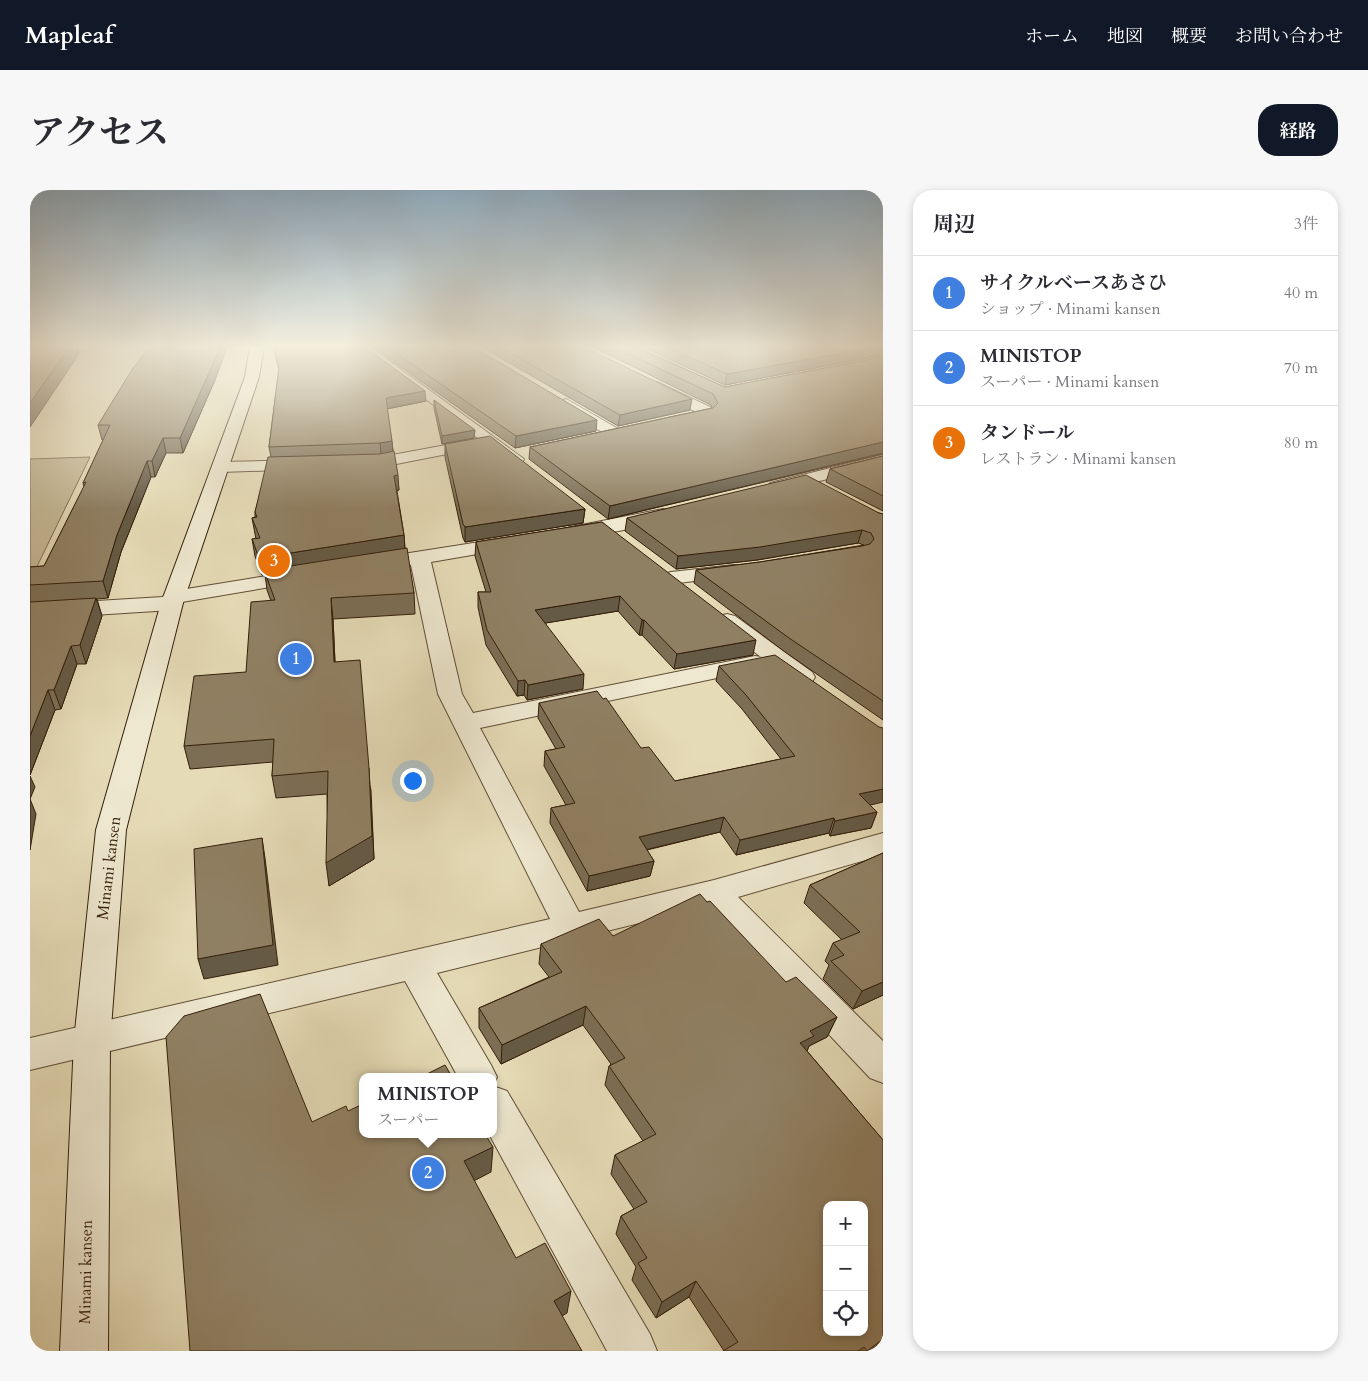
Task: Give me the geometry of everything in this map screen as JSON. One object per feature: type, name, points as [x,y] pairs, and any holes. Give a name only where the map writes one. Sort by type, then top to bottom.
[{"type":"street","name":"Minami kansen","points":[[84,1351],[92,1041],[111,830],[173,600],[243,401]]},
{"type":"street","points":[[436,401],[512,456],[529,460]]},
{"type":"street","points":[[561,401],[616,434]]},
{"type":"street","points":[[663,424],[706,414],[706,410],[688,401]]},
{"type":"street","points":[[597,438],[635,430]]},
{"type":"street","points":[[344,464],[381,462],[492,442]]},
{"type":"street","points":[[760,491],[883,460]]},
{"type":"street","points":[[221,467],[315,465]]},
{"type":"street","points":[[806,480],[832,493]]},
{"type":"street","points":[[557,536],[598,522],[685,510]]},
{"type":"street","points":[[598,522],[627,544]]},
{"type":"street","points":[[351,569],[527,540]]},
{"type":"street","points":[[420,558],[450,694],[570,926]]},
{"type":"street","points":[[757,568],[664,572],[822,691]]},
{"type":"street","points":[[30,612],[173,600],[322,573]]},
{"type":"street","points":[[466,723],[776,658]]},
{"type":"street","points":[[30,1054],[414,965],[714,892],[883,844]]},
{"type":"street","points":[[714,892],[883,1066]]},
{"type":"street","points":[[414,965],[476,1073]]},
{"type":"street","points":[[497,1111],[633,1351]]},
{"type":"shaded area","points":[[90,457],[30,581],[30,459]]},
{"type":"building","points":[[113,401],[196,401],[180,438],[163,438],[152,461],[147,461],[117,535],[103,581],[30,585],[30,567],[44,566],[86,482],[83,483],[110,425],[98,425]]},
{"type":"building","points":[[275,401],[386,401],[392,441],[269,447]]},
{"type":"building","points":[[434,401],[475,430],[442,436]]},
{"type":"building","points":[[466,401],[565,401],[597,420],[516,436]]},
{"type":"building","points":[[596,401],[682,401],[620,415]]},
{"type":"building","points":[[717,401],[883,401],[883,442],[610,506],[530,447],[713,408],[718,403]]},
{"type":"building","points":[[490,436],[585,509],[465,527],[445,444]]},
{"type":"building","points":[[394,451],[398,475],[394,476],[404,535],[259,558],[252,539],[260,538],[252,518],[257,517],[255,512],[268,457],[380,454]]},
{"type":"building","points":[[883,456],[883,496],[830,469]]},
{"type":"building","points":[[806,475],[883,514],[883,701],[789,638],[696,570],[862,546],[870,544],[874,539],[871,533],[862,530],[760,547],[678,556],[627,518]]},
{"type":"building","points":[[602,522],[756,640],[677,654],[620,596],[535,610],[584,674],[528,685],[525,680],[518,681],[487,630],[478,592],[491,592],[476,542]]},
{"type":"building","points":[[407,548],[414,593],[331,598],[334,662],[360,660],[369,768],[372,836],[326,863],[328,771],[272,776],[274,739],[184,746],[194,676],[246,672],[251,602],[275,600],[264,570]]},
{"type":"building","points":[[96,598],[80,645],[71,646],[54,690],[48,690],[30,736],[30,602]]},
{"type":"building","points":[[775,655],[883,728],[883,789],[859,794],[877,812],[835,821],[834,818],[740,840],[724,817],[639,837],[654,861],[589,876],[551,808],[575,803],[545,751],[565,747],[539,703],[597,691],[603,699],[606,698],[641,748],[649,747],[675,781],[795,756],[746,695],[719,666]]},
{"type":"building","points":[[262,838],[273,945],[198,959],[194,849]]},
{"type":"building","points":[[883,853],[883,982],[862,991],[831,961],[844,955],[833,943],[860,932],[810,885]]},
{"type":"building","points":[[700,894],[707,902],[710,901],[786,982],[796,977],[837,1017],[810,1031],[814,1036],[800,1043],[883,1140],[883,1339],[867,1351],[864,1347],[858,1351],[723,1351],[738,1342],[696,1281],[662,1302],[638,1263],[647,1258],[621,1216],[647,1202],[615,1155],[656,1134],[609,1066],[625,1058],[586,1006],[502,1045],[479,1008],[562,972],[541,944],[599,919],[613,936]]},
{"type":"building","points":[[260,994],[312,1122],[346,1106],[348,1111],[359,1106],[359,1138],[487,1138],[493,1147],[464,1161],[516,1258],[545,1243],[571,1291],[554,1301],[582,1351],[190,1351],[166,1037],[184,1016]]},
{"type":"building","points":[[445,1065],[450,1073],[429,1073]]},
{"type":"railway","points":[[833,456],[883,481]]},
{"type":"place","name":"タンドール","points":[[274,561]]},
{"type":"place","name":"サイクルベースあさひ","points":[[296,659]]},
{"type":"place","name":"MINISTOP","points":[[428,1173]]}]
